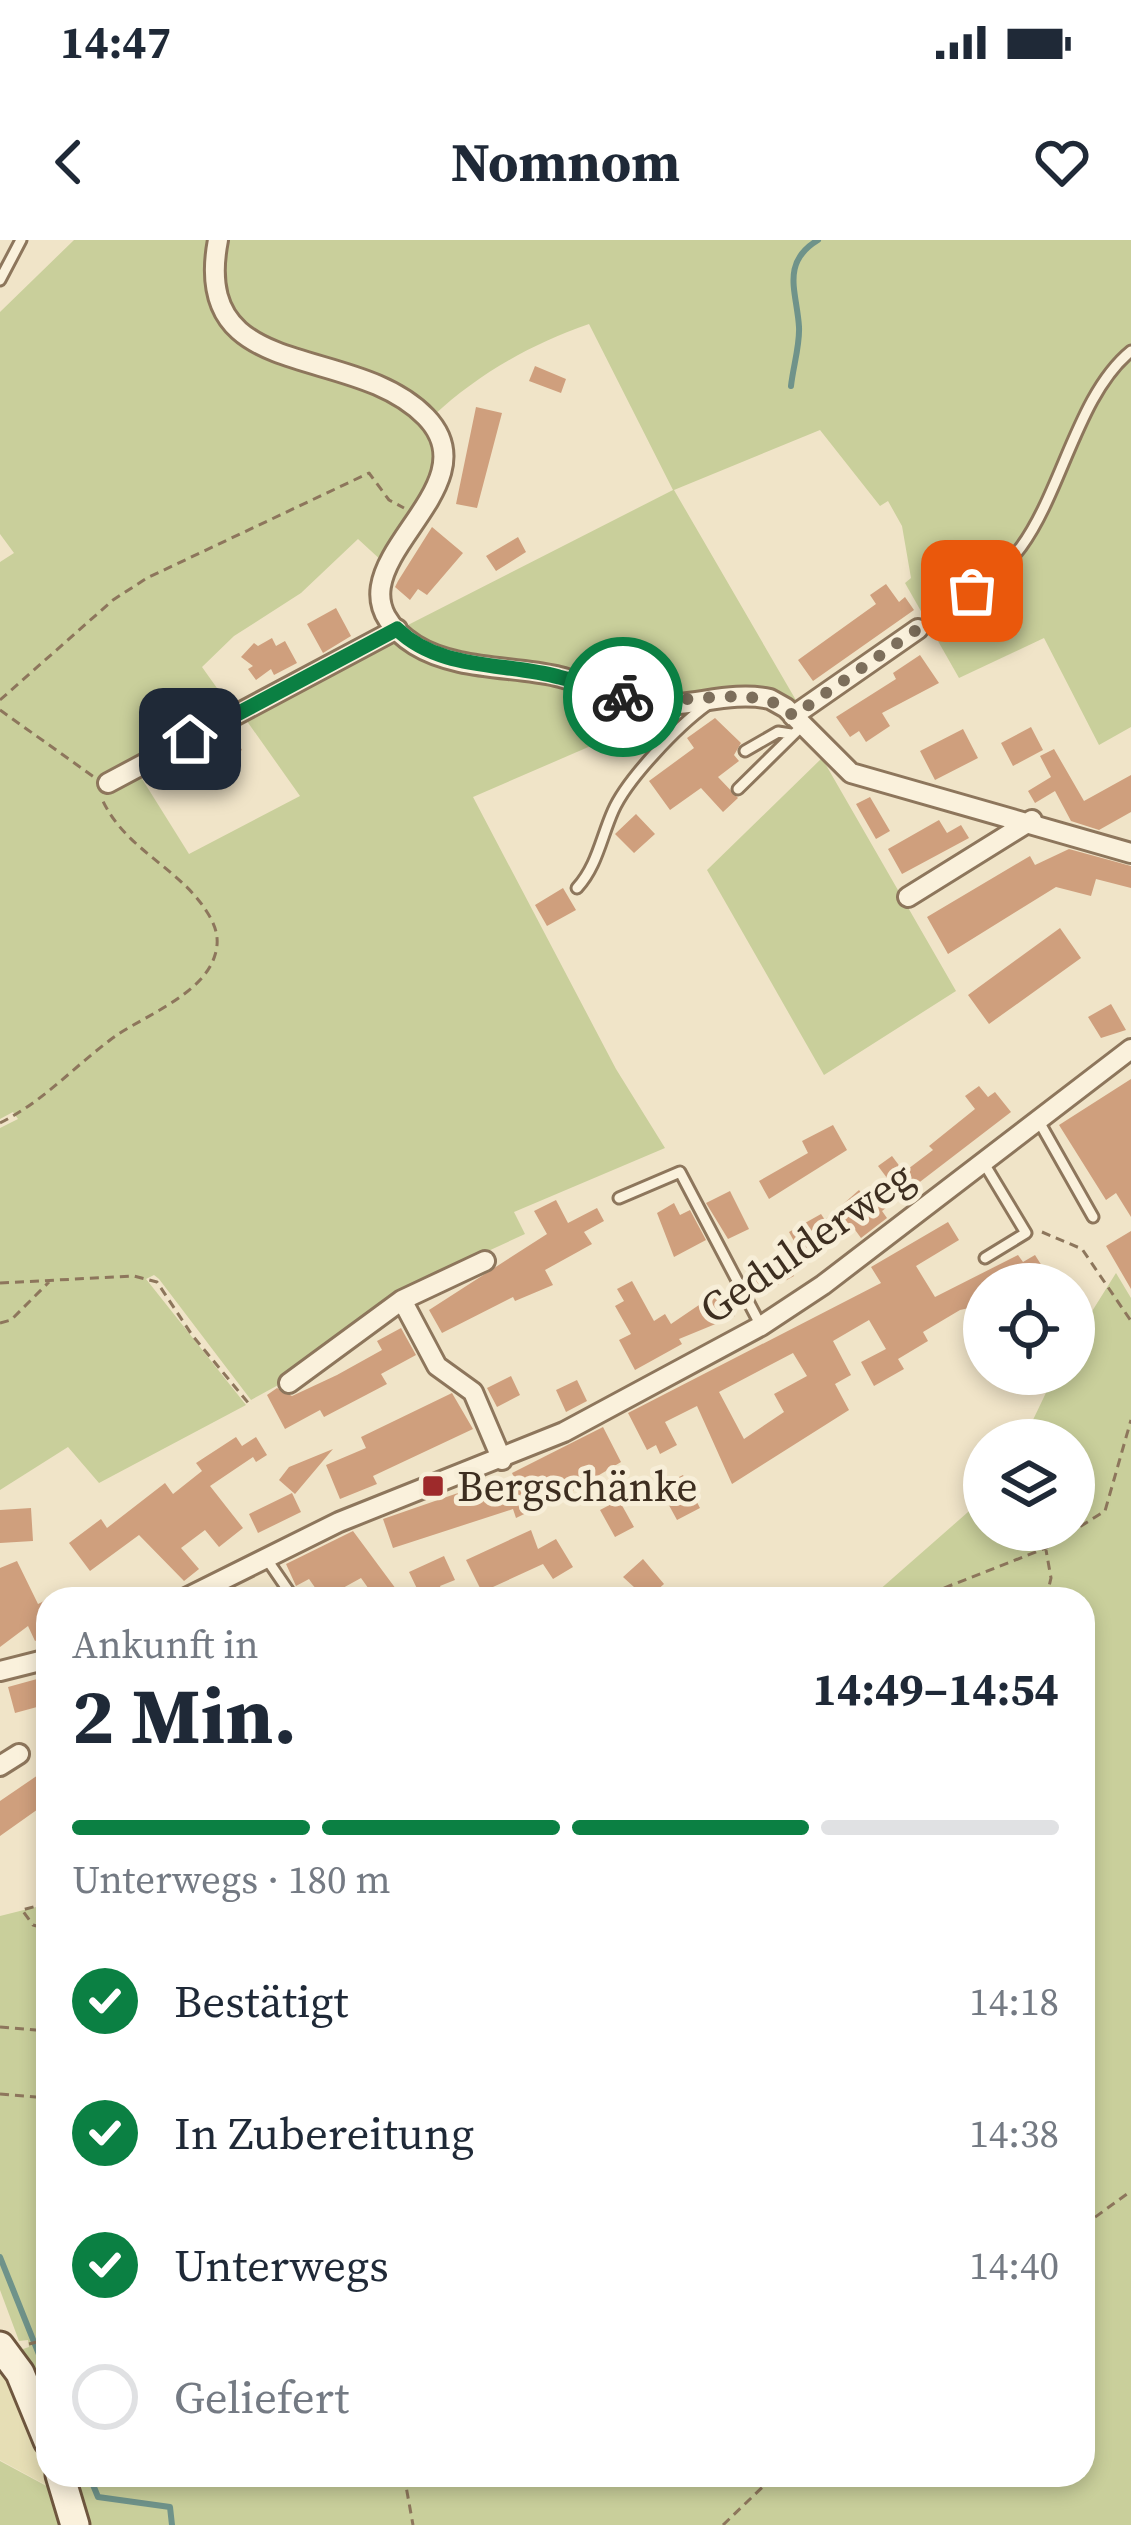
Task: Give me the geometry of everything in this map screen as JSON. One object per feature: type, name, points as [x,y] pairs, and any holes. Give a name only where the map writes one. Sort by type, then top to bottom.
[{"type":"street","points":[[218,240],[216,301],[241,336],[265,350],[360,377],[430,422],[442,445],[442,470],[380,580],[380,602],[397,629],[422,650],[558,676],[643,703],[770,699],[850,773],[1032,820],[1131,853]]},
{"type":"street","points":[[103,787],[397,629]]},
{"type":"street","points":[[796,726],[917,629]]},
{"type":"street","points":[[908,897],[1032,820]]},
{"type":"street","name":"Gedulderweg","points":[[208,1587],[358,1514],[502,1460],[761,1326],[823,1285],[1131,1048]]},
{"type":"street","points":[[289,1383],[402,1300],[485,1261]]},
{"type":"street","points":[[402,1300],[437,1366],[473,1392],[502,1460]]},
{"type":"street","points":[[0,1672],[36,1662]]},
{"type":"street","points":[[0,1766],[20,1754]]},
{"type":"street","points":[[9,2346],[36,2412]]},
{"type":"street","points":[[64,2487],[75,2525]]},
{"type":"lane","points":[[0,280],[21,240]]},
{"type":"lane","points":[[917,629],[999,571],[1020,549],[1046,507],[1104,381],[1131,352]]},
{"type":"lane","points":[[577,888],[593,866],[619,799],[680,728],[716,699]]},
{"type":"lane","points":[[745,751],[796,726]]},
{"type":"lane","points":[[738,789],[796,726]]},
{"type":"lane","points":[[1037,1118],[1093,1217]]},
{"type":"lane","points":[[982,1160],[1026,1233],[985,1258]]},
{"type":"lane","points":[[619,1198],[680,1172],[761,1326]]},
{"type":"lane","points":[[266,1558],[286,1587]]},
{"type":"path","points":[[0,700],[113,599],[147,578],[206,553],[225,537],[254,532],[355,479],[369,473],[389,500],[418,516]]},
{"type":"path","points":[[0,710],[94,777],[123,835],[205,908],[218,930],[215,956],[191,985],[115,1036],[47,1096],[0,1123]]},
{"type":"path","points":[[1026,1233],[1040,1231],[1082,1250],[1131,1321]]},
{"type":"path","points":[[0,1282],[134,1276],[157,1282],[192,1336],[250,1405]]},
{"type":"path","points":[[0,1323],[11,1319],[50,1281]]},
{"type":"path","points":[[1095,1517],[1105,1511],[1131,1420]]},
{"type":"path","points":[[947,1587],[1038,1551]]},
{"type":"path","points":[[1046,1551],[1049,1587]]},
{"type":"path","points":[[36,1906],[22,1910],[36,1926]]},
{"type":"path","points":[[0,2027],[36,2030]]},
{"type":"path","points":[[0,2094],[36,2097]]},
{"type":"path","points":[[1095,2217],[1131,2191]]},
{"type":"path","points":[[406,2487],[413,2525]]},
{"type":"path","points":[[723,2525],[763,2487]]},
{"type":"shaded area","points":[[0,2357],[36,2437],[36,2480],[0,2460]]},
{"type":"green space","points":[[74,240],[214,240],[215,302],[233,334],[248,344],[336,374],[419,414],[440,464],[383,562],[358,539],[301,593],[234,636],[202,667],[234,712],[139,774],[189,854],[300,796],[244,717],[389,637],[427,661],[606,697],[623,732],[473,797],[616,1069],[665,1148],[514,1212],[525,1234],[399,1292],[282,1383],[251,1400],[159,1279],[154,1275],[146,1279],[246,1405],[99,1483],[68,1447],[0,1490],[0,1128],[18,1119],[13,1112],[0,1119],[0,562],[14,553],[0,534],[0,312]]},
{"type":"green space","points":[[224,240],[1131,240],[1131,727],[1099,745],[1044,638],[959,678],[905,583],[911,578],[902,526],[888,501],[880,506],[820,430],[674,490],[797,702],[770,691],[650,695],[430,643],[406,626],[673,490],[589,324],[506,362],[433,416],[311,366],[250,330],[230,309],[220,287]]},
{"type":"green space","points":[[822,758],[956,991],[824,1075],[707,870]]},
{"type":"green space","points":[[1116,1273],[1131,1298],[1131,2525],[91,2525],[76,2487],[1095,2487],[1095,1587],[883,1587],[963,1516],[963,1551],[1095,1551],[1095,1419],[1033,1419],[1045,1395],[1095,1395],[1095,1306]]},
{"type":"green space","points":[[36,1907],[36,2390],[17,2351],[29,2347],[28,2340],[19,2341],[0,2290],[0,1916]]},
{"type":"green space","points":[[0,2461],[36,2480],[36,2487],[54,2490],[63,2525],[0,2525]]},
{"type":"building","points":[[535,366],[566,379],[561,393],[529,381]]},
{"type":"building","points":[[476,407],[502,413],[477,508],[456,504]]},
{"type":"building","points":[[432,527],[463,553],[427,595],[418,589],[410,600],[395,587]]},
{"type":"building","points":[[518,537],[526,552],[496,571],[486,556]]},
{"type":"building","points":[[886,584],[899,602],[905,597],[914,610],[813,681],[798,660],[876,604],[870,595]]},
{"type":"building","points":[[336,608],[351,636],[323,653],[307,624]]},
{"type":"building","points":[[272,638],[276,646],[285,641],[297,663],[274,675],[271,669],[256,680],[248,669],[253,666],[241,657],[254,643],[258,646]]},
{"type":"building","points":[[920,655],[939,683],[882,713],[890,726],[866,742],[859,731],[850,737],[836,717],[896,679],[893,673]]},
{"type":"building","points":[[715,718],[741,743],[734,755],[739,761],[718,777],[738,798],[723,812],[701,788],[670,810],[649,781],[694,748],[687,738]]},
{"type":"building","points":[[1031,727],[1043,750],[1013,766],[1001,743]]},
{"type":"building","points":[[963,729],[978,758],[935,780],[920,751]]},
{"type":"building","points":[[235,738],[242,750],[233,756],[240,766],[204,786],[189,764]]},
{"type":"building","points":[[1054,749],[1084,801],[1131,775],[1131,812],[1099,830],[1071,821],[1055,791],[1035,803],[1028,791],[1051,777],[1040,756]]},
{"type":"building","points":[[870,797],[890,831],[876,839],[856,804]]},
{"type":"building","points":[[636,814],[655,834],[634,853],[615,834]]},
{"type":"building","points":[[939,820],[947,833],[961,825],[969,838],[902,874],[888,849]]},
{"type":"building","points":[[1069,849],[1131,866],[1131,888],[1096,879],[1091,896],[1056,887],[948,954],[927,917],[1030,856],[1035,865]]},
{"type":"building","points":[[563,888],[576,910],[547,926],[535,905]]},
{"type":"building","points":[[1060,928],[1081,958],[989,1024],[968,995]]},
{"type":"building","points":[[1111,1004],[1126,1030],[1101,1038],[1088,1017]]},
{"type":"building","points":[[1131,1079],[1131,1217],[1116,1193],[1106,1200],[1059,1125]]},
{"type":"building","points":[[979,1086],[988,1097],[995,1092],[1011,1112],[882,1211],[887,1218],[861,1238],[850,1223],[800,1252],[789,1232],[821,1214],[825,1220],[859,1190],[866,1199],[890,1182],[878,1166],[892,1156],[904,1172],[933,1150],[929,1146],[975,1109],[965,1096]]},
{"type":"building","points":[[833,1125],[847,1150],[769,1199],[759,1181],[808,1153],[802,1141]]},
{"type":"building","points":[[730,1191],[749,1229],[728,1239],[706,1203]]},
{"type":"building","points":[[556,1200],[568,1223],[597,1208],[604,1221],[584,1232],[592,1244],[545,1270],[553,1285],[515,1301],[513,1297],[442,1333],[429,1310],[547,1234],[534,1211]]},
{"type":"building","points":[[674,1203],[680,1215],[690,1210],[706,1240],[674,1257],[657,1213]]},
{"type":"building","points":[[948,1222],[959,1240],[916,1266],[935,1297],[963,1283],[963,1309],[923,1332],[928,1341],[898,1359],[904,1369],[874,1386],[861,1362],[886,1349],[869,1320],[833,1341],[851,1375],[835,1384],[849,1410],[732,1484],[697,1406],[665,1422],[677,1445],[660,1454],[656,1445],[647,1450],[628,1413],[881,1283],[871,1267]],"holes":[[[793,1353],[807,1376],[774,1394],[784,1412],[744,1439],[719,1392]]]},
{"type":"building","points":[[1131,1231],[1131,1289],[1106,1246]]},
{"type":"building","points":[[1018,1255],[1023,1262],[1035,1255],[1040,1263],[1002,1263]]},
{"type":"building","points":[[783,1256],[794,1276],[761,1294],[750,1274]]},
{"type":"building","points":[[632,1281],[654,1321],[665,1314],[671,1324],[721,1290],[735,1316],[679,1339],[682,1344],[635,1370],[619,1340],[631,1334],[615,1306],[624,1301],[617,1289]]},
{"type":"building","points":[[401,1328],[416,1355],[381,1374],[387,1384],[324,1417],[320,1410],[285,1429],[267,1395],[277,1388],[292,1396],[337,1375],[382,1350],[377,1341]]},
{"type":"building","points":[[511,1376],[520,1395],[497,1407],[487,1388]]},
{"type":"building","points":[[577,1380],[587,1401],[566,1412],[556,1390]]},
{"type":"building","points":[[452,1393],[473,1429],[373,1476],[377,1484],[340,1499],[326,1465],[366,1448],[361,1437]]},
{"type":"building","points":[[603,1427],[621,1462],[574,1490],[516,1518],[513,1509],[393,1548],[383,1519],[484,1484],[487,1496],[518,1486],[512,1473]]},
{"type":"building","points":[[236,1437],[242,1446],[256,1437],[267,1455],[256,1462],[253,1457],[210,1486],[243,1528],[219,1547],[205,1530],[181,1548],[199,1569],[184,1581],[139,1535],[90,1571],[69,1543],[101,1519],[107,1528],[165,1483],[173,1494],[202,1471],[196,1463]]},
{"type":"building","points":[[333,1449],[295,1494],[279,1480],[289,1467]]},
{"type":"building","points":[[683,1475],[700,1508],[677,1520],[659,1487]]},
{"type":"building","points":[[292,1493],[301,1512],[258,1533],[249,1514]]},
{"type":"building","points":[[619,1500],[634,1527],[615,1537],[600,1510]]},
{"type":"building","points":[[31,1508],[33,1541],[0,1543],[0,1510]]},
{"type":"building","points":[[531,1530],[538,1549],[556,1539],[573,1567],[553,1579],[543,1564],[493,1587],[480,1587],[466,1560]]},
{"type":"building","points":[[353,1531],[395,1587],[367,1587],[361,1578],[345,1587],[315,1587],[309,1579],[296,1586],[286,1564]]},
{"type":"building","points":[[444,1556],[455,1580],[440,1587],[416,1587],[409,1572]]},
{"type":"building","points":[[643,1559],[664,1584],[634,1587],[623,1577]]},
{"type":"building","points":[[17,1561],[36,1600],[36,1641],[28,1626],[0,1647],[0,1568]]},
{"type":"building","points":[[36,1679],[36,1707],[15,1713],[8,1687]]},
{"type":"building","points":[[36,1776],[36,1810],[0,1836],[0,1801]]},
{"type":"waterway","points":[[791,386],[799,334],[795,268],[818,240]]},
{"type":"waterway","points":[[0,2257],[36,2347]]},
{"type":"waterway","points":[[94,2487],[98,2497],[170,2507],[172,2525]]},
{"type":"way so far","points":[[623,697],[663,705],[760,697],[780,702],[793,716],[972,591]]},
{"type":"place","name":"Bergschänke","points":[[433,1486]]},
{"type":"route","points":[[190,739],[397,629],[422,650],[558,676],[623,697]]}]
